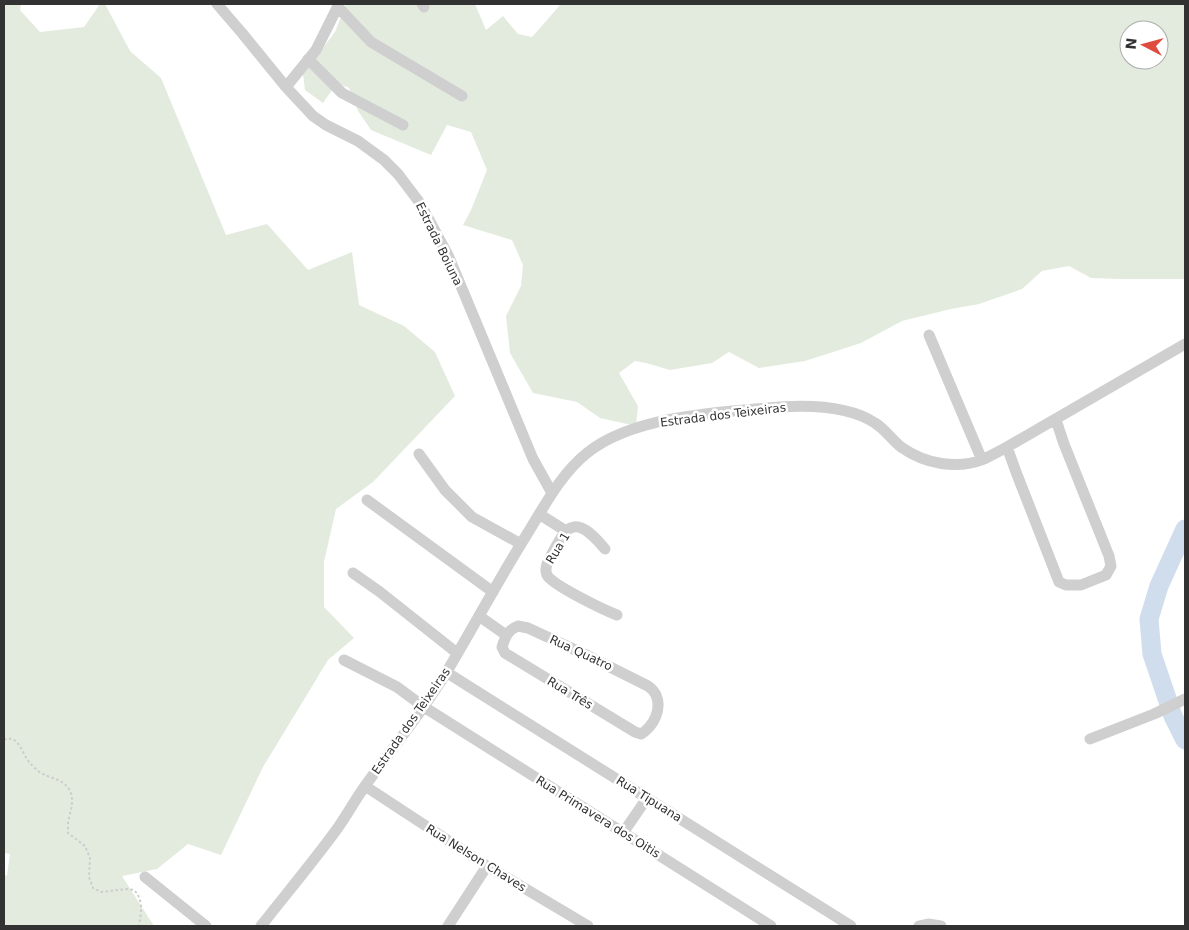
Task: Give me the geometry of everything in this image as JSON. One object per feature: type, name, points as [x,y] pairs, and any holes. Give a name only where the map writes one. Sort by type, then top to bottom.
[{"type":"street","name":"Estrada Boiuna","points":[[217,4],[286,87],[313,116],[326,126],[358,141],[384,160],[398,174],[420,203],[448,255],[533,460],[552,493]]},
{"type":"street","points":[[286,87],[316,50],[338,5],[371,42],[462,96]]},
{"type":"street","points":[[308,59],[342,93],[403,126]]},
{"type":"street","points":[[928,334],[982,460]]},
{"type":"street","name":"Estrada dos Teixeiras","points":[[261,926],[337,829],[365,786],[424,707],[552,493],[571,469],[587,453],[607,440],[660,421],[794,406],[826,407],[858,414],[876,423],[900,446],[921,459],[944,464],[964,464],[982,460],[1007,447],[1185,344]]},
{"type":"street","points":[[1007,447],[1059,582],[1071,586],[1081,585],[1106,575],[1111,566],[1110,556],[1056,420]]},
{"type":"street","points":[[419,454],[445,490],[472,517],[521,544]]},
{"type":"street","points":[[367,500],[493,592]]},
{"type":"street","points":[[539,514],[566,531]]},
{"type":"street","name":"Rua 1","points":[[605,549],[593,536],[581,528],[572,527],[566,531],[548,563],[546,574],[550,580],[599,608],[617,615]]},
{"type":"street","points":[[353,573],[457,653]]},
{"type":"street","points":[[479,616],[509,632]]},
{"type":"street","name":"Rua Quatro","points":[[509,632],[518,626],[528,628],[648,686],[655,693],[658,708],[656,717],[648,730],[642,734],[635,732]]},
{"type":"street","name":"Rua Três","points":[[509,632],[502,647],[505,653],[635,732]]},
{"type":"street","name":"Rua Primavera dos Oitis","points":[[344,660],[398,687],[424,707],[771,926]]},
{"type":"street","name":"Rua Tipuana","points":[[446,672],[851,926]]},
{"type":"street","points":[[1090,739],[1154,714],[1185,699]]},
{"type":"street","name":"Rua Nelson Chaves","points":[[365,786],[581,925]]},
{"type":"street","points":[[623,833],[647,798]]},
{"type":"street","points":[[448,926],[487,866]]},
{"type":"street","points":[[145,877],[206,926]]},
{"type":"street","points":[[919,926],[928,924],[941,926]]},
{"type":"path","points":[[4,740],[8,738],[13,739],[19,744],[28,762],[41,773],[67,786],[71,794],[73,806],[68,823],[68,833],[85,846],[88,852],[90,858],[89,877],[93,888],[101,892],[134,890],[139,896],[142,909],[139,926]]},
{"type":"shaded area","points":[[4,4],[21,4],[20,10],[40,32],[84,27],[100,4],[105,4],[130,51],[161,78],[226,235],[267,224],[308,270],[352,252],[359,305],[404,326],[435,352],[455,396],[373,482],[336,509],[324,562],[324,607],[354,638],[328,660],[263,767],[221,855],[188,844],[157,869],[122,876],[154,926],[4,926],[4,876],[7,875],[10,854],[4,853]]},
{"type":"shaded area","points":[[346,4],[475,4],[486,30],[503,16],[518,34],[532,37],[561,4],[1185,4],[1185,279],[1091,278],[1069,266],[1042,271],[1022,289],[979,304],[902,321],[861,343],[805,361],[759,368],[729,352],[712,363],[670,370],[635,361],[619,373],[638,406],[636,426],[600,418],[577,402],[533,393],[510,353],[506,316],[521,286],[523,265],[512,240],[463,225],[487,170],[471,132],[447,125],[431,155],[371,130],[358,111],[349,88],[337,83],[323,103],[305,90],[303,74],[335,32]]},
{"type":"waterway","points":[[1185,529],[1159,586],[1149,619],[1152,654],[1173,716],[1185,740]]}]
